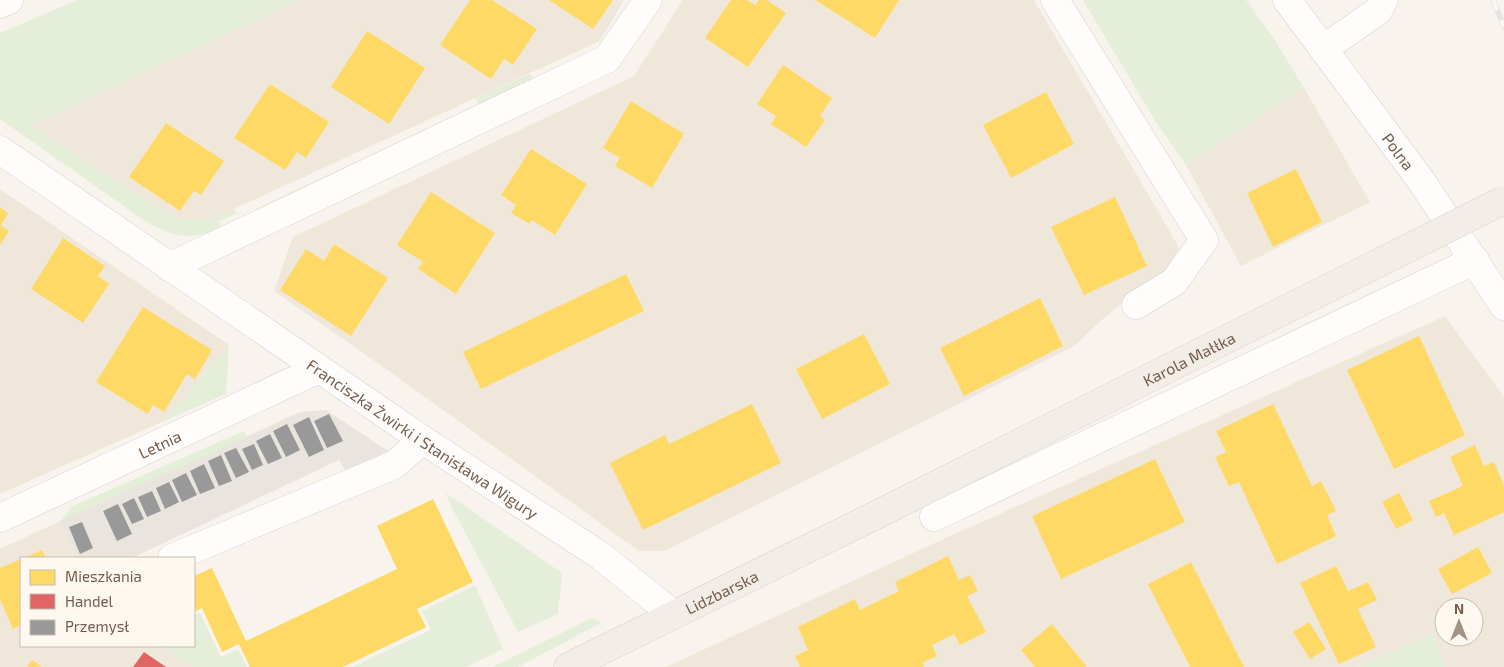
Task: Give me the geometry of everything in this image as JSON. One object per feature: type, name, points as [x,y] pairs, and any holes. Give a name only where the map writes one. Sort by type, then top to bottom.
[{"type":"main road","name":"Karola Małłka","points":[[874,516],[1504,200]]},
{"type":"main road","name":"Lidzbarska","points":[[568,667],[874,516]]},
{"type":"street","points":[[0,4],[9,0]]},
{"type":"street","points":[[170,267],[607,60],[648,0]]},
{"type":"street","points":[[1055,0],[1204,240],[1174,282],[1136,305]]},
{"type":"street","name":"Polna","points":[[1287,0],[1422,182],[1504,306]]},
{"type":"street","points":[[1323,48],[1378,11],[1384,0]]},
{"type":"street","name":"Franciszka Żwirki i Stanisława Wigury","points":[[0,150],[423,440],[601,556],[674,615]]},
{"type":"street","points":[[934,517],[1475,260]]},
{"type":"street","name":"Letnia","points":[[0,518],[319,369]]},
{"type":"street","points":[[174,557],[394,465],[423,440]]},
{"type":"shaded area","points":[[300,0],[624,0],[600,41],[212,219],[177,219],[30,126]]},
{"type":"shaded area","points":[[683,0],[1034,0],[1179,247],[1169,268],[1106,316],[1074,346],[665,551],[639,551],[274,291],[293,237],[634,76]]},
{"type":"shaded area","points":[[1304,88],[1370,202],[1241,266],[1186,165]]},
{"type":"shaded area","points":[[0,189],[229,345],[164,421],[0,494]]},
{"type":"shaded area","points":[[1445,316],[1504,397],[1504,667],[1446,667],[1438,647],[1484,647],[1484,597],[1434,597],[1434,636],[1433,633],[1358,667],[666,667],[950,536]]},
{"type":"shaded area","points":[[326,410],[388,451],[347,473],[339,460],[134,557],[78,557],[60,521],[300,412]]},
{"type":"shaded area","points":[[60,521],[78,557],[20,557],[20,647],[164,647],[194,667],[0,667],[0,549]]},
{"type":"green space","points":[[77,0],[300,0],[31,126],[177,219],[212,219],[234,209],[237,213],[218,222],[223,228],[191,236],[183,236],[156,227],[0,119],[0,33]]},
{"type":"green space","points":[[1083,0],[1246,0],[1273,37],[1304,88],[1186,165],[1154,119]]},
{"type":"green space","points":[[530,74],[535,80],[478,105],[476,98]]},
{"type":"green space","points":[[229,345],[226,394],[164,421]]},
{"type":"green space","points":[[244,431],[247,437],[60,521],[73,506]]},
{"type":"green space","points":[[446,493],[562,573],[558,614],[518,632],[451,506]]},
{"type":"green space","points":[[475,585],[503,649],[466,667],[352,667],[431,630],[422,611]]},
{"type":"green space","points":[[200,613],[221,657],[238,649],[247,667],[194,667],[164,647],[195,647],[195,615]]},
{"type":"green space","points":[[592,618],[601,623],[518,667],[493,667]]},
{"type":"green space","points":[[1433,633],[1434,647],[1438,647],[1446,667],[1358,667]]},
{"type":"building: Mieszkania","points":[[470,0],[492,0],[537,29],[513,65],[504,59],[491,79],[440,45]]},
{"type":"building: Mieszkania","points":[[549,0],[613,0],[593,29]]},
{"type":"building: Mieszkania","points":[[731,0],[747,0],[755,5],[759,0],[767,0],[786,13],[748,67],[705,38]]},
{"type":"building: Mieszkania","points":[[815,0],[899,0],[875,38]]},
{"type":"building: Mieszkania","points":[[367,31],[425,68],[389,124],[331,87]]},
{"type":"building: Mieszkania","points":[[783,65],[832,98],[820,116],[825,120],[806,147],[771,124],[776,116],[757,104]]},
{"type":"building: Mieszkania","points":[[270,84],[329,122],[306,158],[297,152],[285,170],[234,138]]},
{"type":"building: Mieszkania","points":[[1046,92],[1074,144],[1011,178],[983,125]]},
{"type":"building: Mieszkania","points":[[631,101],[684,134],[652,188],[615,166],[620,158],[603,148]]},
{"type":"building: Mieszkania","points":[[166,123],[224,161],[201,195],[194,191],[180,211],[129,177]]},
{"type":"building: Mieszkania","points":[[531,149],[587,184],[555,235],[532,220],[530,224],[511,213],[516,205],[501,195]]},
{"type":"building: Mieszkania","points":[[1296,169],[1322,222],[1273,247],[1247,193]]},
{"type":"building: Mieszkania","points":[[431,192],[495,233],[456,294],[418,269],[423,262],[397,245]]},
{"type":"building: Mieszkania","points":[[1115,197],[1147,266],[1084,295],[1051,227]]},
{"type":"building: Mieszkania","points":[[0,207],[8,213],[1,226],[9,231],[0,245]]},
{"type":"building: Mieszkania","points":[[63,238],[105,266],[98,276],[109,284],[83,323],[31,289]]},
{"type":"building: Mieszkania","points":[[334,244],[388,278],[351,336],[280,290],[306,249],[324,261]]},
{"type":"building: Mieszkania","points":[[626,274],[644,311],[481,389],[463,352]]},
{"type":"building: Mieszkania","points":[[1040,298],[1063,346],[964,396],[940,348]]},
{"type":"building: Mieszkania","points":[[143,307],[212,350],[195,379],[187,374],[164,412],[153,405],[148,414],[96,382]]},
{"type":"building: Mieszkania","points":[[864,334],[890,384],[822,419],[796,369]]},
{"type":"building: Mieszkania","points":[[1419,336],[1465,435],[1394,469],[1347,370]]},
{"type":"building: Mieszkania","points":[[752,404],[781,463],[643,530],[610,463],[665,435],[669,444]]},
{"type":"building: Mieszkania","points":[[1273,404],[1312,486],[1321,481],[1336,511],[1327,515],[1336,536],[1277,564],[1239,482],[1229,486],[1215,457],[1226,452],[1216,431]]},
{"type":"building: Mieszkania","points":[[1475,445],[1484,466],[1494,462],[1504,485],[1504,512],[1454,535],[1444,513],[1436,517],[1429,501],[1463,486],[1450,457]]},
{"type":"building: Mieszkania","points":[[1155,459],[1185,522],[1061,579],[1032,516]]},
{"type":"building: Mieszkania","points":[[1399,493],[1413,520],[1396,529],[1382,502]]},
{"type":"building: Mieszkania","points":[[433,499],[473,582],[417,609],[426,627],[343,667],[250,667],[239,644],[222,652],[202,608],[195,612],[195,576],[212,568],[246,641],[397,569],[377,526]]},
{"type":"building: Mieszkania","points":[[1478,547],[1492,573],[1452,594],[1438,569]]},
{"type":"building: Mieszkania","points":[[42,550],[46,557],[25,557]]},
{"type":"building: Mieszkania","points":[[948,556],[959,580],[970,575],[978,591],[967,596],[986,632],[960,645],[954,634],[932,645],[937,656],[922,663],[924,667],[800,667],[795,656],[808,650],[798,627],[855,599],[860,610],[899,591],[895,582]]},
{"type":"building: Mieszkania","points":[[20,559],[20,626],[13,629],[0,599],[0,568]]},
{"type":"building: Mieszkania","points":[[1191,562],[1244,667],[1190,667],[1148,584]]},
{"type":"building: Mieszkania","points":[[1336,566],[1348,591],[1368,582],[1377,600],[1358,609],[1376,647],[1339,664],[1300,583]]},
{"type":"building: Mieszkania","points":[[1309,622],[1326,649],[1310,659],[1293,632]]},
{"type":"building: Mieszkania","points":[[1052,624],[1087,667],[1035,667],[1021,650]]},
{"type":"building: Mieszkania","points":[[32,660],[42,667],[27,667]]},
{"type":"building: Handel","points":[[144,652],[166,667],[133,667]]},
{"type":"building: Przemysł","points":[[329,414],[343,441],[327,448],[314,421]]},
{"type":"building: Przemysł","points":[[309,417],[324,450],[309,457],[293,425]]},
{"type":"building: Przemysł","points":[[287,424],[300,450],[286,457],[273,431]]},
{"type":"building: Przemysł","points":[[270,434],[282,458],[268,464],[256,441]]},
{"type":"building: Przemysł","points":[[254,444],[263,465],[252,470],[242,449]]},
{"type":"building: Przemysł","points":[[236,448],[249,472],[236,478],[224,453]]},
{"type":"building: Przemysł","points":[[221,455],[232,481],[219,486],[208,461]]},
{"type":"building: Przemysł","points":[[204,464],[215,488],[200,494],[190,471]]},
{"type":"building: Przemysł","points":[[186,473],[197,495],[182,502],[172,480]]},
{"type":"building: Przemysł","points":[[169,482],[179,502],[165,509],[156,488]]},
{"type":"building: Przemysł","points":[[152,491],[161,511],[147,517],[138,497]]},
{"type":"building: Przemysł","points":[[134,498],[144,519],[132,524],[122,504]]},
{"type":"building: Przemysł","points":[[118,504],[132,534],[117,541],[103,511]]},
{"type":"building: Przemysł","points":[[82,522],[93,548],[80,554],[69,527]]},
{"type":"railway","points":[[1493,0],[1504,27]]}]
